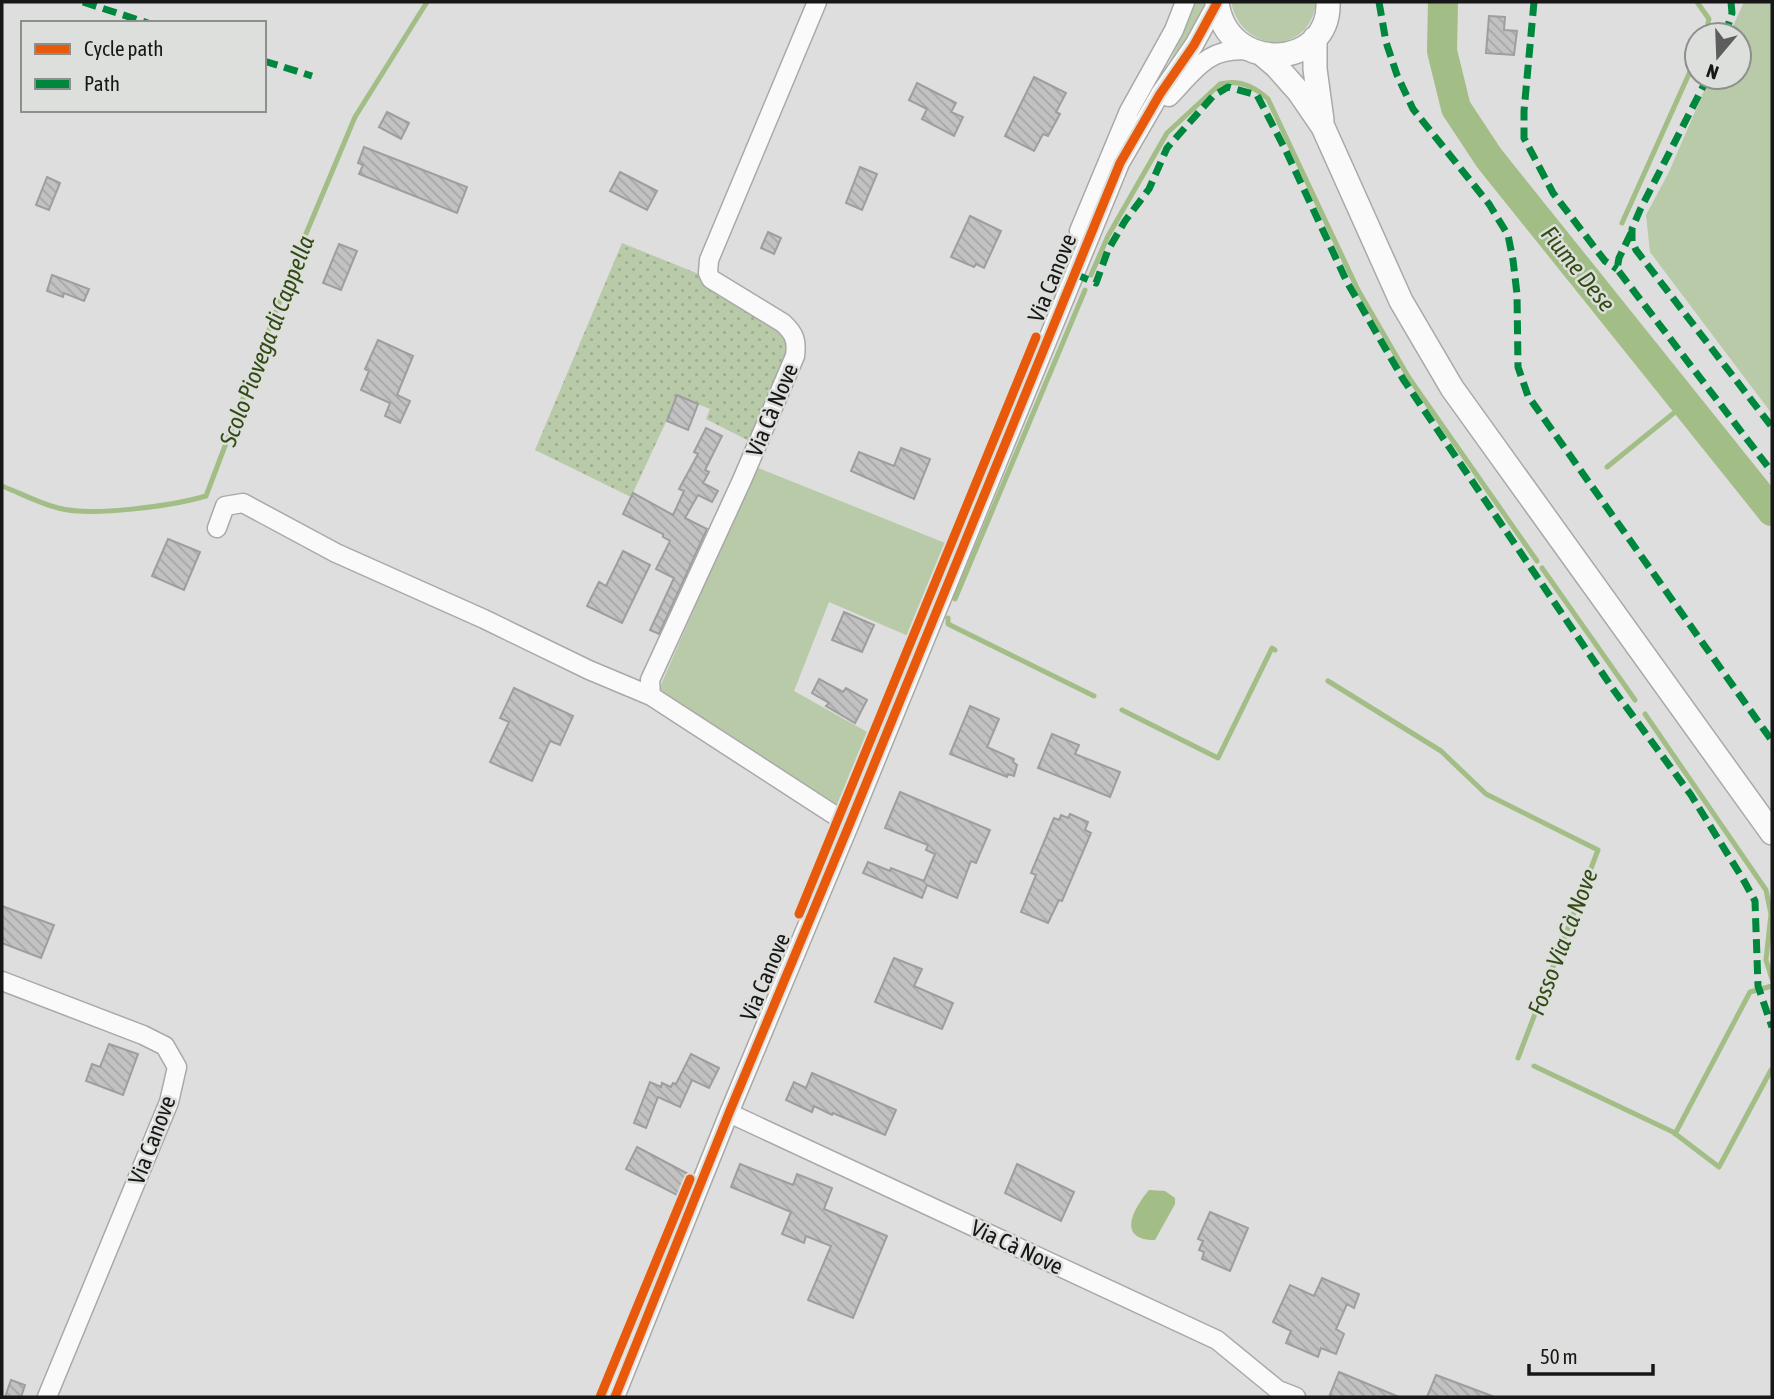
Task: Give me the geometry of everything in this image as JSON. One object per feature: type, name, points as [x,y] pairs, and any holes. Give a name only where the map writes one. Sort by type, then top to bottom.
[{"type":"main road","points":[[1217,2],[1228,30],[1276,66],[1299,92],[1323,127],[1401,301],[1452,388],[1771,833]]},
{"type":"main road","points":[[1323,127],[1315,69],[1315,38],[1326,17],[1328,2]]},
{"type":"main road","points":[[1257,53],[1292,52],[1315,38]]},
{"type":"street","name":"Via Cà Nove","points":[[651,696],[650,680],[742,480],[795,356],[797,342],[783,323],[711,279],[708,273],[709,260],[817,2]]},
{"type":"street","name":"Via Canove","points":[[1079,230],[1129,111],[1169,39],[1185,2]]},
{"type":"street","name":"Via Canove","points":[[615,1397],[1120,163],[1194,45],[1217,2]]},
{"type":"street","name":"Via Canove","points":[[1142,125],[1205,59],[1232,49],[1257,53]]},
{"type":"street","points":[[217,528],[225,506],[243,503],[272,516],[336,553],[651,696],[850,823]]},
{"type":"street","name":"Via Canove","points":[[2,981],[143,1035],[165,1046],[177,1067],[169,1102],[47,1397]]},
{"type":"street","name":"Via Cà Nove","points":[[729,1113],[1217,1340],[1278,1390],[1296,1397]]},
{"type":"shaded area","points":[[1196,2],[1205,2],[1200,17],[1130,126],[1170,62]]},
{"type":"shaded area","points":[[1231,2],[1316,2],[1311,19],[1302,32],[1290,40],[1276,42],[1262,40],[1248,32],[1238,20]]},
{"type":"shaded area","points":[[1744,2],[1772,2],[1772,414],[1650,252],[1646,215],[1669,172],[1704,91],[1753,91],[1753,21],[1735,21]]},
{"type":"shaded area","points":[[622,243],[711,279],[797,342],[757,445],[706,419],[710,409],[678,396],[631,497],[535,450]]},
{"type":"shaded area","points":[[756,467],[950,545],[913,638],[829,602],[794,691],[869,733],[838,805],[663,693],[660,687]]},
{"type":"shaded area","points":[[1149,1190],[1165,1191],[1175,1198],[1175,1204],[1155,1240],[1135,1235],[1131,1222]]},
{"type":"building","points":[[1489,16],[1505,17],[1504,30],[1517,31],[1514,55],[1486,53]]},
{"type":"building","points":[[1034,77],[1066,93],[1056,112],[1060,114],[1048,136],[1043,134],[1034,151],[1005,136]]},
{"type":"building","points":[[917,83],[956,103],[951,112],[963,117],[954,136],[922,119],[927,109],[909,100]]},
{"type":"building","points":[[387,112],[409,123],[401,139],[379,127]]},
{"type":"building","points":[[364,147],[467,187],[457,213],[359,174],[363,165],[358,163]]},
{"type":"building","points":[[860,167],[877,174],[862,210],[846,203]]},
{"type":"building","points":[[620,172],[657,191],[647,210],[610,191]]},
{"type":"building","points":[[47,177],[60,183],[49,210],[36,205]]},
{"type":"building","points":[[970,216],[1001,231],[984,268],[976,264],[974,267],[951,257]]},
{"type":"building","points":[[768,232],[781,238],[774,254],[761,248]]},
{"type":"building","points":[[339,244],[357,251],[341,290],[323,283]]},
{"type":"building","points":[[52,275],[89,289],[84,301],[64,293],[63,297],[47,291]]},
{"type":"building","points":[[378,340],[413,356],[397,395],[410,401],[400,423],[385,416],[390,403],[361,390],[369,371],[365,369]]},
{"type":"building","points":[[677,395],[698,404],[688,430],[667,421]]},
{"type":"building","points":[[706,428],[722,436],[705,470],[709,472],[703,483],[718,491],[712,502],[698,495],[685,518],[707,529],[659,634],[650,630],[674,578],[656,569],[670,541],[663,537],[663,534],[623,514],[633,493],[673,515],[684,491],[679,489],[698,454],[694,452]]},
{"type":"building","points":[[901,448],[930,459],[914,499],[851,471],[859,452],[894,466]]},
{"type":"building","points":[[168,539],[200,552],[184,590],[152,576]]},
{"type":"building","points":[[623,551],[650,565],[622,623],[587,606],[599,582],[606,586]]},
{"type":"building","points":[[844,612],[874,625],[862,652],[832,640]]},
{"type":"building","points":[[819,679],[843,692],[846,688],[867,700],[855,723],[826,706],[829,703],[812,693]]},
{"type":"building","points":[[514,688],[573,716],[560,745],[550,741],[532,781],[490,762],[509,722],[500,718]]},
{"type":"building","points":[[970,706],[999,719],[987,747],[1014,759],[1013,762],[1017,765],[1014,776],[1008,774],[1007,777],[950,754]]},
{"type":"building","points":[[1052,734],[1079,745],[1075,754],[1120,772],[1110,797],[1038,768]]},
{"type":"building","points":[[900,792],[990,830],[976,863],[971,861],[957,898],[927,885],[922,898],[863,873],[868,862],[924,881],[935,854],[926,850],[928,845],[885,828]]},
{"type":"building","points":[[1070,814],[1088,822],[1085,830],[1091,833],[1062,901],[1059,900],[1048,923],[1021,912],[1036,875],[1031,873],[1054,818],[1059,820],[1061,815],[1068,818]]},
{"type":"building","points":[[2,906],[54,925],[41,958],[2,943]]},
{"type":"building","points":[[894,958],[922,969],[914,986],[953,1003],[942,1029],[875,1002]]},
{"type":"building","points":[[109,1044],[138,1054],[123,1095],[86,1081],[92,1064],[100,1067]]},
{"type":"building","points":[[691,1054],[719,1068],[709,1088],[692,1080],[680,1107],[658,1097],[646,1128],[634,1123],[650,1082],[661,1087],[662,1083],[671,1087],[673,1083],[676,1084]]},
{"type":"building","points":[[812,1073],[896,1110],[885,1135],[814,1106],[812,1112],[786,1100],[794,1082],[806,1088]]},
{"type":"building","points":[[637,1147],[690,1175],[679,1196],[626,1169]]},
{"type":"building","points":[[740,1164],[793,1185],[797,1174],[832,1188],[824,1209],[887,1236],[853,1318],[808,1300],[831,1246],[806,1236],[804,1243],[782,1234],[791,1212],[731,1187]]},
{"type":"building","points":[[1017,1164],[1074,1192],[1061,1221],[1005,1193]]},
{"type":"building","points":[[1210,1212],[1248,1228],[1230,1271],[1202,1259],[1204,1252],[1199,1250],[1203,1241],[1198,1239]]},
{"type":"building","points":[[1322,1278],[1359,1294],[1354,1308],[1347,1304],[1336,1329],[1344,1334],[1336,1354],[1321,1348],[1318,1357],[1286,1343],[1291,1331],[1273,1322],[1290,1285],[1314,1296]]},
{"type":"building","points":[[1339,1372],[1399,1397],[1329,1397]]},
{"type":"building","points":[[1436,1375],[1492,1396],[1427,1397]]},
{"type":"building","points":[[11,1380],[25,1385],[21,1397],[5,1397]]},
{"type":"waterway","name":"Scolo Piovega di Cappella","points":[[2,486],[58,508],[91,511],[132,509],[206,496],[300,248],[355,117],[427,2]]},
{"type":"waterway","name":"Fiume Dese","points":[[1443,2],[1442,51],[1456,108],[1489,158],[1772,511]]},
{"type":"waterway","points":[[1697,2],[1708,21]]},
{"type":"waterway","points":[[1091,275],[1108,236],[1167,133],[1220,84],[1240,83],[1258,91],[1268,99],[1358,290],[1409,378],[1537,561]]},
{"type":"waterway","points":[[1622,223],[1683,87]]},
{"type":"waterway","name":"Fosso Via Cà Nove","points":[[955,599],[1085,290]]},
{"type":"waterway","points":[[1607,467],[1685,404]]},
{"type":"waterway","points":[[1542,568],[1635,700]]},
{"type":"waterway","name":"Fosso Via Cà Nove","points":[[948,618],[948,624],[1094,696]]},
{"type":"waterway","name":"Fosso Via Cà Nove","points":[[1122,710],[1218,758],[1272,648],[1275,650]]},
{"type":"waterway","name":"Fosso Via Cà Nove","points":[[1328,681],[1441,751],[1486,794],[1598,850],[1518,1058]]},
{"type":"waterway","points":[[1645,714],[1766,890],[1771,914],[1766,960],[1772,979]]},
{"type":"waterway","points":[[1675,1134],[1750,992],[1772,986]]},
{"type":"waterway","name":"Fosso Via Cà Nove","points":[[1534,1066],[1673,1132],[1719,1167],[1771,1070]]},
{"type":"marked path","points":[[83,2],[142,21]]},
{"type":"marked path","points":[[1379,2],[1386,42],[1397,75],[1413,109],[1489,204],[1508,235],[1517,294],[1518,367],[1528,396],[1772,741]]},
{"type":"marked path","points":[[1534,2],[1524,138],[1553,193],[1605,261],[1617,269]]},
{"type":"marked path","points":[[1729,21],[1731,2]]},
{"type":"marked path","points":[[266,62],[312,76]]},
{"type":"marked path","points":[[1075,274],[1096,283],[1108,250],[1149,189],[1167,148],[1213,96],[1228,87],[1257,95],[1347,282],[1403,379],[1613,689],[1691,795],[1743,879],[1755,901],[1758,986],[1772,1027]]},
{"type":"marked path","points":[[1701,91],[1640,210],[1632,229],[1632,241],[1636,250],[1772,427]]},
{"type":"marked path","points":[[1631,233],[1619,258],[1617,269],[1772,472]]},
{"type":"cycle path","points":[[615,1397],[1120,163],[1160,94],[1194,45],[1217,3]]},
{"type":"cycle path","points":[[799,914],[1036,337]]},
{"type":"cycle path","points":[[600,1397],[690,1179]]}]
